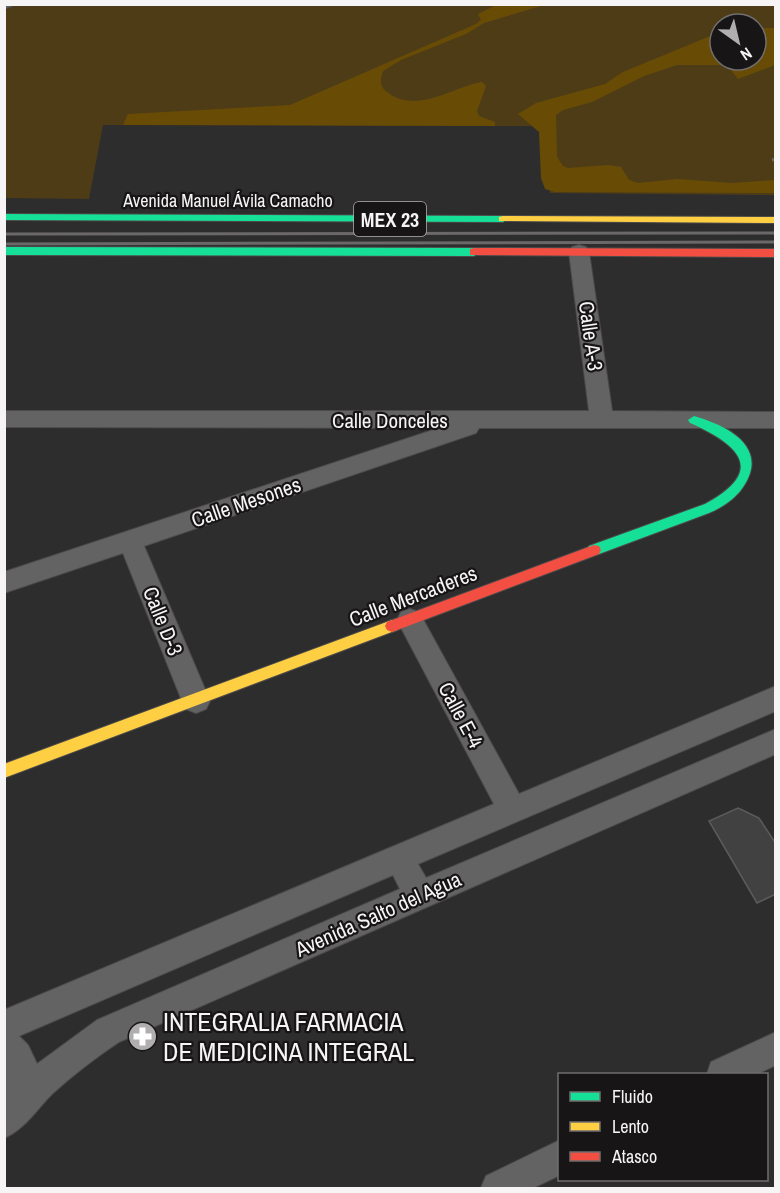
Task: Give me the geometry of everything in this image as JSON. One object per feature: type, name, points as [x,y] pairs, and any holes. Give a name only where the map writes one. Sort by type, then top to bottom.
[{"type":"main road","name":"Avenida Manuel Ávila Camacho","points":[[4,217],[571,229],[776,220]]},
{"type":"main road","points":[[520,252],[571,229]]},
{"type":"main road","name":"MEX 23","points":[[4,251],[776,253]]},
{"type":"main road","name":"Calle Mercaderes","points":[[4,771],[715,505],[735,492],[746,477],[748,464],[744,452],[736,441],[722,431],[694,420]]},
{"type":"street","name":"Calle A-3","points":[[579,252],[602,420]]},
{"type":"street","name":"Calle Donceles","points":[[4,419],[776,420]]},
{"type":"street","name":"Calle Mesones","points":[[4,583],[488,420]]},
{"type":"street","name":"Calle D-3","points":[[130,541],[196,700]]},
{"type":"street","name":"Calle E-4","points":[[410,620],[512,809]]},
{"type":"street","name":"Avenida Salto del Agua","points":[[4,1026],[776,698]]},
{"type":"street","name":"Avenida Salto del Agua","points":[[10,1116],[48,1074],[78,1050],[108,1031],[776,741]]},
{"type":"street","points":[[399,857],[418,896]]},
{"type":"street","points":[[4,1044],[16,1055],[22,1067],[21,1096],[10,1116]]},
{"type":"street","points":[[725,1073],[776,1048]]},
{"type":"street","points":[[498,1188],[558,1158]]},
{"type":"lane","points":[[4,6],[13,4]]},
{"type":"shaded area","points":[[5,5],[775,5],[775,195],[550,193],[542,126],[103,125],[89,199],[5,198]]},
{"type":"shaded area","points":[[496,5],[544,5],[484,23],[466,34],[401,60],[383,71],[381,80],[381,85],[387,92],[410,101],[434,98],[482,82],[486,86],[477,111],[479,116],[495,122],[495,126],[123,125],[128,114],[290,105],[476,24],[481,20],[478,14]]},
{"type":"shaded area","points":[[768,28],[775,28],[775,65],[768,68]]},
{"type":"shaded area","points":[[708,37],[708,65],[677,65],[644,76],[592,102],[563,110],[556,115],[557,157],[563,166],[568,168],[609,165],[621,167],[629,180],[638,183],[677,179],[732,183],[775,180],[775,193],[555,192],[545,189],[541,178],[539,132],[518,114],[536,103],[605,84],[623,72]]},
{"type":"shaded area","points":[[732,72],[756,72],[738,79]]},
{"type":"building","points":[[738,808],[759,818],[776,844],[776,894],[757,903],[709,821]]},
{"type":"railway","points":[[4,234],[776,233]]},
{"type":"railway","points":[[4,244],[776,242]]},
{"type":"traffic: fast","points":[[4,217],[503,219]]},
{"type":"traffic: fast","points":[[4,251],[474,252]]},
{"type":"traffic: fast","points":[[594,550],[705,510],[721,501],[738,485],[746,473],[747,462],[744,452],[727,436],[694,420]]},
{"type":"traffic: slow","points":[[503,219],[776,220]]},
{"type":"traffic: slow","points":[[4,771],[392,626]]},
{"type":"traffic: jam","points":[[474,252],[776,253]]},
{"type":"traffic: jam","points":[[392,626],[594,550]]},
{"type":"place","name":"INTEGRALIA FARMACIA DE MEDICINA INTEGRAL","points":[[142,1036]]}]
